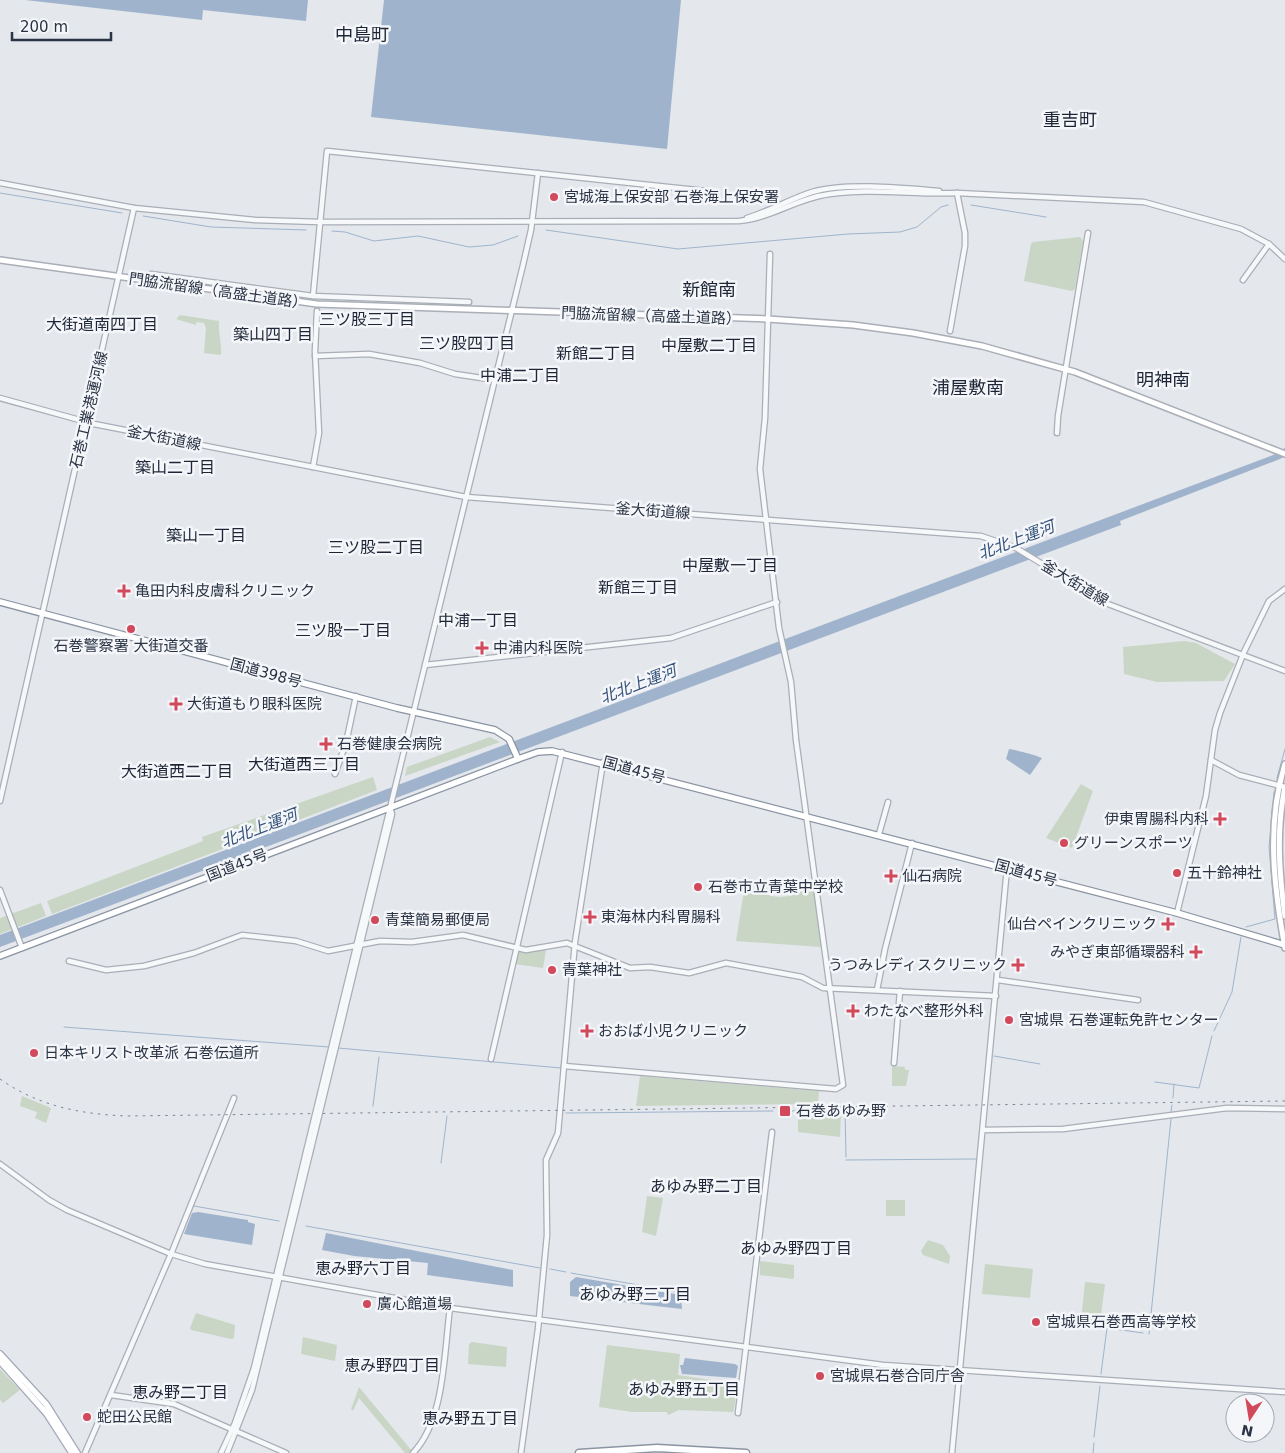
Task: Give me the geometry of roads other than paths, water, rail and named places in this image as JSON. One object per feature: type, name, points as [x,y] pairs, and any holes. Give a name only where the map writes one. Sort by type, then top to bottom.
[{"type":"highway","points":[[579,1453],[657,1448],[746,1453]]},
{"type":"main road","name":"門脇流留線（高盛土道路）","points":[[0,260],[317,304],[511,312],[768,319],[853,325],[913,332],[982,346],[1066,370],[1285,454]]},
{"type":"main road","name":"国道398号","points":[[0,602],[414,712],[494,730],[509,739],[517,757]]},
{"type":"main road","name":"国道45号","points":[[0,956],[21,946],[517,757],[538,752],[562,752],[603,762],[1177,913],[1285,946]]},
{"type":"main road","points":[[1285,764],[1278,835],[1278,859],[1285,916]]},
{"type":"main road","points":[[1283,787],[1274,827],[1274,862],[1285,946]]},
{"type":"main road","points":[[0,1354],[46,1404],[78,1453]]},
{"type":"main road","points":[[0,1361],[47,1414],[72,1453]]},
{"type":"street","points":[[313,296],[327,151],[706,191]]},
{"type":"street","points":[[227,1453],[254,1368],[279,1276],[358,946],[392,814],[391,805],[533,221],[538,173]]},
{"type":"street","points":[[0,183],[134,208],[255,220],[320,222],[739,220],[766,212],[826,189],[887,188],[1144,202],[1241,229],[1269,244],[1285,259]]},
{"type":"street","points":[[950,331],[965,246],[965,233],[957,193]]},
{"type":"street","name":"石巻工業港運河線","points":[[0,801],[134,208]]},
{"type":"street","points":[[1057,433],[1088,233]]},
{"type":"street","points":[[1243,280],[1269,244]]},
{"type":"street","points":[[564,1066],[839,1089],[843,1083],[760,469],[765,418],[770,254]]},
{"type":"street","points":[[151,274],[313,296],[469,302]]},
{"type":"street","points":[[313,467],[319,433],[315,356],[318,311]]},
{"type":"street","points":[[315,356],[381,356],[455,374],[495,380]]},
{"type":"street","name":"釜大街道線","points":[[0,398],[86,422],[466,497],[766,518],[967,534],[995,539],[1016,548],[1108,604],[1285,671]]},
{"type":"street","points":[[1177,913],[1206,796],[1220,713],[1243,655],[1269,601],[1285,590]]},
{"type":"street","points":[[425,665],[671,638],[777,602]]},
{"type":"street","points":[[335,774],[346,743],[356,696]]},
{"type":"street","points":[[491,1059],[562,752]]},
{"type":"street","points":[[1211,760],[1240,775],[1283,787]]},
{"type":"street","points":[[521,1453],[547,1235],[546,1168],[548,1153],[558,1132],[575,946],[603,762]]},
{"type":"street","points":[[879,834],[888,802]]},
{"type":"street","points":[[878,990],[885,949],[912,843]]},
{"type":"street","points":[[952,1453],[998,980],[1007,868]]},
{"type":"street","points":[[0,890],[21,946]]},
{"type":"street","points":[[69,961],[106,970],[144,966],[166,961],[230,938],[246,935],[296,941],[324,950],[380,941],[412,942],[463,935],[478,937],[515,949],[537,950],[562,943],[575,946],[594,956],[630,968],[652,967],[689,973],[726,963],[802,977],[818,987],[830,989],[996,996]]},
{"type":"street","points":[[998,980],[1138,1000]]},
{"type":"street","points":[[894,1063],[900,991]]},
{"type":"street","points":[[86,1453],[171,1254],[234,1098]]},
{"type":"street","points":[[983,1130],[1072,1128],[1214,1108],[1285,1109]]},
{"type":"street","points":[[738,1413],[772,1132]]},
{"type":"street","points":[[0,1164],[56,1204],[171,1254],[205,1264],[450,1308],[883,1364],[1285,1392]]},
{"type":"street","points":[[413,1453],[429,1431],[436,1411],[450,1308]]},
{"type":"street","points":[[111,1395],[174,1404],[286,1453]]},
{"type":"street","points":[[221,1453],[234,1430]]},
{"type":"water","points":[[25,0],[308,0],[306,21],[203,10],[202,20]]},
{"type":"water","points":[[384,0],[681,0],[667,149],[371,117]]},
{"type":"water","points":[[1285,448],[1285,456],[1280,459],[1120,521],[1121,525],[0,947],[0,935],[1273,455]]},
{"type":"water","points":[[1009,749],[1042,758],[1030,775],[1006,759]]},
{"type":"water","points":[[198,1212],[248,1220],[248,1222],[255,1224],[252,1245],[184,1234],[192,1213]]},
{"type":"water","points":[[326,1233],[513,1270],[513,1287],[427,1275],[428,1263],[354,1256],[322,1250]]},
{"type":"water","points":[[576,1277],[681,1295],[682,1309],[570,1296],[570,1282]]},
{"type":"water","points":[[685,1358],[735,1364],[738,1366],[736,1378],[682,1374],[680,1365],[683,1365]]},
{"type":"waterway","points":[[0,193],[122,213]]},
{"type":"waterway","points":[[546,230],[678,249],[848,234],[900,232],[917,227],[941,207],[948,205]]},
{"type":"waterway","points":[[971,205],[1046,217]]},
{"type":"waterway","points":[[143,216],[211,227],[306,230]]},
{"type":"waterway","points":[[332,231],[345,232],[374,241],[418,236],[469,247],[493,245],[518,236]]},
{"type":"waterway","points":[[1277,778],[1285,749]]},
{"type":"waterway","points":[[1246,927],[1275,919],[1269,847],[1274,792]]},
{"type":"waterway","points":[[1214,1031],[1232,992],[1241,937]]},
{"type":"waterway","points":[[64,1027],[329,1047]]},
{"type":"waterway","points":[[1155,1082],[1199,1088],[1212,1036]]},
{"type":"waterway","points":[[338,1048],[561,1068]]},
{"type":"waterway","points":[[994,1056],[1040,1064]]},
{"type":"waterway","points":[[373,1106],[379,1057]]},
{"type":"waterway","points":[[1173,1098],[1174,1084]]},
{"type":"waterway","points":[[1171,1112],[1172,1105]]},
{"type":"waterway","points":[[791,1111],[843,1109]]},
{"type":"waterway","points":[[845,1109],[846,1157]]},
{"type":"waterway","points":[[566,1113],[773,1111]]},
{"type":"waterway","points":[[441,1163],[447,1116]]},
{"type":"waterway","points":[[1149,1334],[1171,1119]]},
{"type":"waterway","points":[[846,1160],[978,1159]]},
{"type":"waterway","points":[[194,1206],[279,1221]]},
{"type":"waterway","points":[[306,1226],[540,1268]]},
{"type":"waterway","points":[[550,1269],[566,1272]]},
{"type":"waterway","points":[[571,1273],[683,1293]]},
{"type":"waterway","points":[[1101,1374],[1107,1328],[1143,1333]]},
{"type":"waterway","points":[[1094,1437],[1100,1386]]},
{"type":"waterway","points":[[1093,1453],[1094,1443]]},
{"type":"railway","points":[[0,1079],[29,1096],[60,1107],[76,1111],[126,1116],[1285,1101]]},
{"type":"place","name":"宮城海上保安部 石巻海上保安署","points":[[554,197]]},
{"type":"place","name":"亀田内科皮膚科クリニック","points":[[124,591]]},
{"type":"place","name":"石巻警察署 大街道交番","points":[[131,629]]},
{"type":"place","name":"中浦内科医院","points":[[482,648]]},
{"type":"place","name":"大街道もり眼科医院","points":[[176,704]]},
{"type":"place","name":"石巻健康会病院","points":[[326,744]]},
{"type":"place","name":"伊東胃腸科内科","points":[[1220,819]]},
{"type":"place","name":"グリーンスポーツ","points":[[1064,843]]},
{"type":"place","name":"五十鈴神社","points":[[1177,873]]},
{"type":"place","name":"仙石病院","points":[[891,876]]},
{"type":"place","name":"石巻市立青葉中学校","points":[[698,887]]},
{"type":"place","name":"東海林内科胃腸科","points":[[590,917]]},
{"type":"place","name":"青葉簡易郵便局","points":[[375,920]]},
{"type":"place","name":"仙台ペインクリニック","points":[[1168,924]]},
{"type":"place","name":"みやぎ東部循環器科","points":[[1196,952]]},
{"type":"place","name":"うつみレディスクリニック","points":[[1018,965]]},
{"type":"place","name":"青葉神社","points":[[552,970]]},
{"type":"place","name":"わたなべ整形外科","points":[[853,1011]]},
{"type":"place","name":"宮城県 石巻運転免許センター","points":[[1009,1020]]},
{"type":"place","name":"おおば小児クリニック","points":[[587,1031]]},
{"type":"place","name":"日本キリスト改革派 石巻伝道所","points":[[34,1053]]},
{"type":"place","name":"石巻あゆみ野","points":[[785,1111]]},
{"type":"place","name":"廣心館道場","points":[[367,1304]]},
{"type":"place","name":"宮城県石巻西高等学校","points":[[1036,1322]]},
{"type":"place","name":"宮城県石巻合同庁舎","points":[[820,1376]]},
{"type":"place","name":"蛇田公民館","points":[[87,1417]]},
{"type":"district","name":"中島町","points":[[362,34]]},
{"type":"district","name":"重吉町","points":[[1070,119]]},
{"type":"district","name":"新館南","points":[[709,289]]},
{"type":"district","name":"三ツ股三丁目","points":[[367,319]]},
{"type":"district","name":"大街道南四丁目","points":[[102,324]]},
{"type":"district","name":"築山四丁目","points":[[273,334]]},
{"type":"district","name":"三ツ股四丁目","points":[[467,343]]},
{"type":"district","name":"中屋敷二丁目","points":[[709,345]]},
{"type":"district","name":"新館二丁目","points":[[596,353]]},
{"type":"district","name":"中浦二丁目","points":[[520,375]]},
{"type":"district","name":"明神南","points":[[1163,379]]},
{"type":"district","name":"浦屋敷南","points":[[968,387]]},
{"type":"district","name":"築山二丁目","points":[[175,467]]},
{"type":"district","name":"築山一丁目","points":[[206,535]]},
{"type":"district","name":"三ツ股二丁目","points":[[376,547]]},
{"type":"district","name":"中屋敷一丁目","points":[[730,565]]},
{"type":"district","name":"新館三丁目","points":[[638,587]]},
{"type":"district","name":"中浦一丁目","points":[[478,620]]},
{"type":"district","name":"三ツ股一丁目","points":[[343,630]]},
{"type":"district","name":"大街道西三丁目","points":[[304,764]]},
{"type":"district","name":"大街道西二丁目","points":[[177,771]]},
{"type":"district","name":"あゆみ野二丁目","points":[[706,1186]]},
{"type":"district","name":"あゆみ野四丁目","points":[[796,1248]]},
{"type":"district","name":"恵み野六丁目","points":[[363,1268]]},
{"type":"district","name":"あゆみ野三丁目","points":[[635,1294]]},
{"type":"district","name":"恵み野四丁目","points":[[392,1365]]},
{"type":"district","name":"あゆみ野五丁目","points":[[684,1389]]},
{"type":"district","name":"恵み野二丁目","points":[[180,1392]]},
{"type":"district","name":"恵み野五丁目","points":[[470,1418]]},
{"type":"water label","name":"北北上運河","points":[[1016,540]]},
{"type":"water label","name":"北北上運河","points":[[638,684]]},
{"type":"water label","name":"北北上運河","points":[[259,828]]}]
